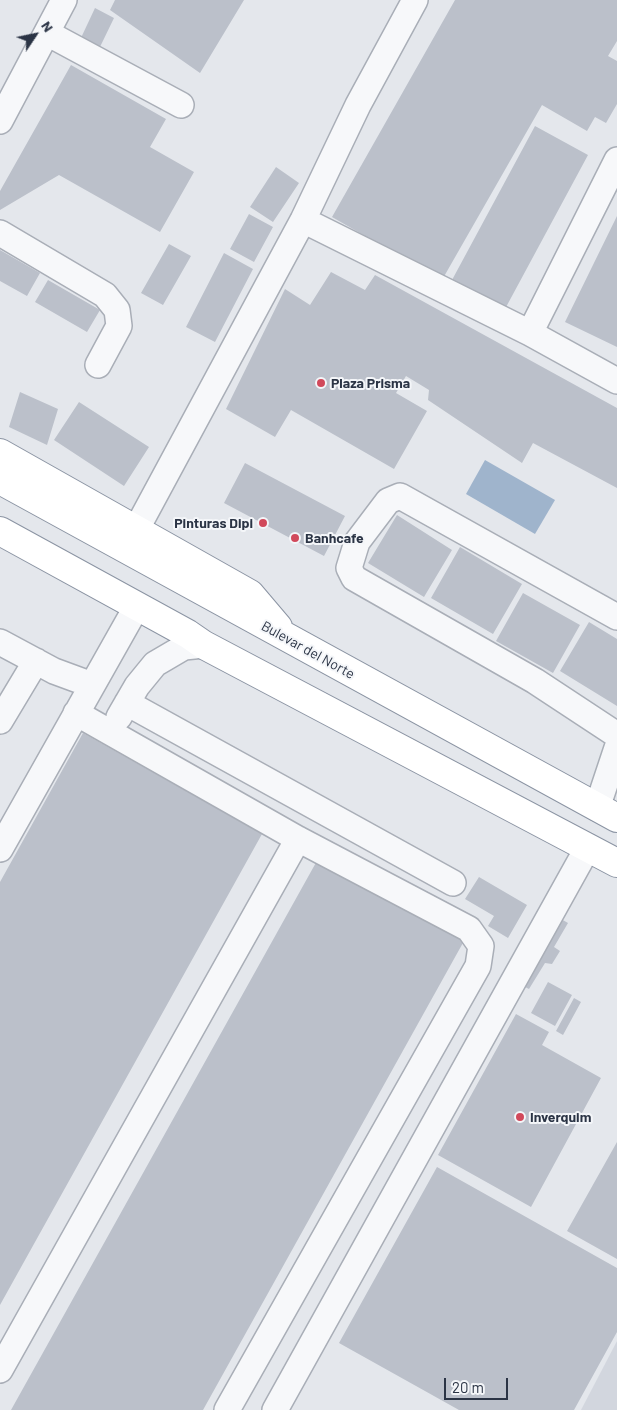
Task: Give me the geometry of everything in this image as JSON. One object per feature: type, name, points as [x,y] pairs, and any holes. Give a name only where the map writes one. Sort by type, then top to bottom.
[{"type":"highway","points":[[0,453],[250,594],[290,641]]},
{"type":"highway","name":"Bulevar del Norte","points":[[0,480],[290,641],[607,813]]},
{"type":"highway","points":[[0,518],[178,619],[196,639]]},
{"type":"highway","points":[[0,532],[196,639],[617,863]]},
{"type":"street","points":[[0,121],[64,0]]},
{"type":"street","points":[[136,530],[303,220],[358,105],[415,0]]},
{"type":"street","points":[[46,33],[182,105]]},
{"type":"street","points":[[530,334],[617,160]]},
{"type":"street","points":[[303,220],[530,334],[617,381]]},
{"type":"street","points":[[0,233],[105,295],[117,310],[118,326],[98,365]]},
{"type":"street","points":[[607,813],[616,740],[578,708],[535,681],[354,578],[349,568],[358,542],[388,501],[400,496],[617,617]]},
{"type":"street","points":[[0,849],[137,606]]},
{"type":"street","points":[[110,733],[137,686],[155,664],[196,639]]},
{"type":"street","points":[[0,642],[54,671],[92,685]]},
{"type":"street","points":[[0,722],[36,661]]},
{"type":"street","points":[[128,703],[452,883]]},
{"type":"street","points":[[76,713],[298,839],[469,929],[481,946],[478,966],[227,1410]]},
{"type":"street","points":[[0,1370],[298,839]]},
{"type":"street","points":[[275,1410],[588,847]]},
{"type":"shaded area","points":[[617,1341],[617,1410],[581,1410]]},
{"type":"water","points":[[485,460],[555,500],[535,534],[466,494]]},
{"type":"building","points":[[115,0],[244,0],[200,73],[110,10]]},
{"type":"building","points":[[455,0],[617,0],[617,41],[608,56],[617,61],[617,104],[606,123],[595,117],[587,131],[542,105],[442,280],[332,217]]},
{"type":"building","points":[[95,8],[114,18],[99,49],[80,40]]},
{"type":"building","points":[[71,65],[166,119],[150,147],[194,172],[160,232],[59,175],[0,210],[0,191]]},
{"type":"building","points":[[535,126],[588,155],[505,309],[452,280]]},
{"type":"building","points":[[276,167],[299,183],[273,222],[250,207]]},
{"type":"building","points":[[249,214],[273,227],[254,262],[230,249]]},
{"type":"building","points":[[617,216],[617,347],[565,322]]},
{"type":"building","points":[[169,244],[191,256],[163,305],[141,293]]},
{"type":"building","points":[[0,250],[40,273],[27,296],[0,281]]},
{"type":"building","points":[[224,253],[253,269],[215,342],[186,327]]},
{"type":"building","name":"Plaza Prisma","points":[[331,272],[365,290],[375,275],[617,408],[617,488],[533,443],[522,463],[428,400],[429,390],[406,376],[396,393],[427,411],[394,469],[291,410],[275,437],[226,409],[285,289],[310,305]]},
{"type":"building","points":[[48,280],[100,310],[87,332],[35,302]]},
{"type":"building","points":[[20,392],[58,409],[47,445],[9,427]]},
{"type":"building","points":[[79,402],[149,447],[124,486],[54,440]]},
{"type":"building","points":[[245,463],[345,516],[324,556],[224,503]]},
{"type":"building","points":[[397,515],[452,550],[424,597],[368,563]]},
{"type":"building","points":[[460,547],[522,584],[493,634],[431,598]]},
{"type":"building","points":[[523,593],[580,625],[553,673],[496,641]]},
{"type":"building","points":[[589,622],[617,639],[617,706],[560,671]]},
{"type":"building","points":[[83,733],[262,834],[0,1305],[0,882]]},
{"type":"building","points":[[318,859],[464,941],[203,1410],[11,1410]]},
{"type":"building","points":[[479,877],[527,905],[508,938],[488,926],[494,916],[465,899]]},
{"type":"building","points":[[561,919],[568,923],[554,947],[560,951],[552,964],[545,963],[529,989],[521,985]]},
{"type":"building","points":[[548,982],[572,995],[555,1026],[531,1013]]},
{"type":"building","points":[[574,998],[581,1002],[563,1035],[556,1031]]},
{"type":"building","name":"Inverquim","points":[[516,1014],[549,1032],[542,1045],[601,1078],[531,1207],[438,1155]]},
{"type":"building","points":[[617,1142],[617,1259],[567,1231]]},
{"type":"building","points":[[437,1167],[617,1268],[617,1332],[574,1410],[459,1410],[339,1343]]},
{"type":"place","name":"Plaza Prisma","points":[[321,383]]},
{"type":"place","name":"Pinturas Dipi","points":[[263,523]]},
{"type":"place","name":"Banhcafe","points":[[295,538]]},
{"type":"place","name":"Inverquim","points":[[520,1117]]}]
